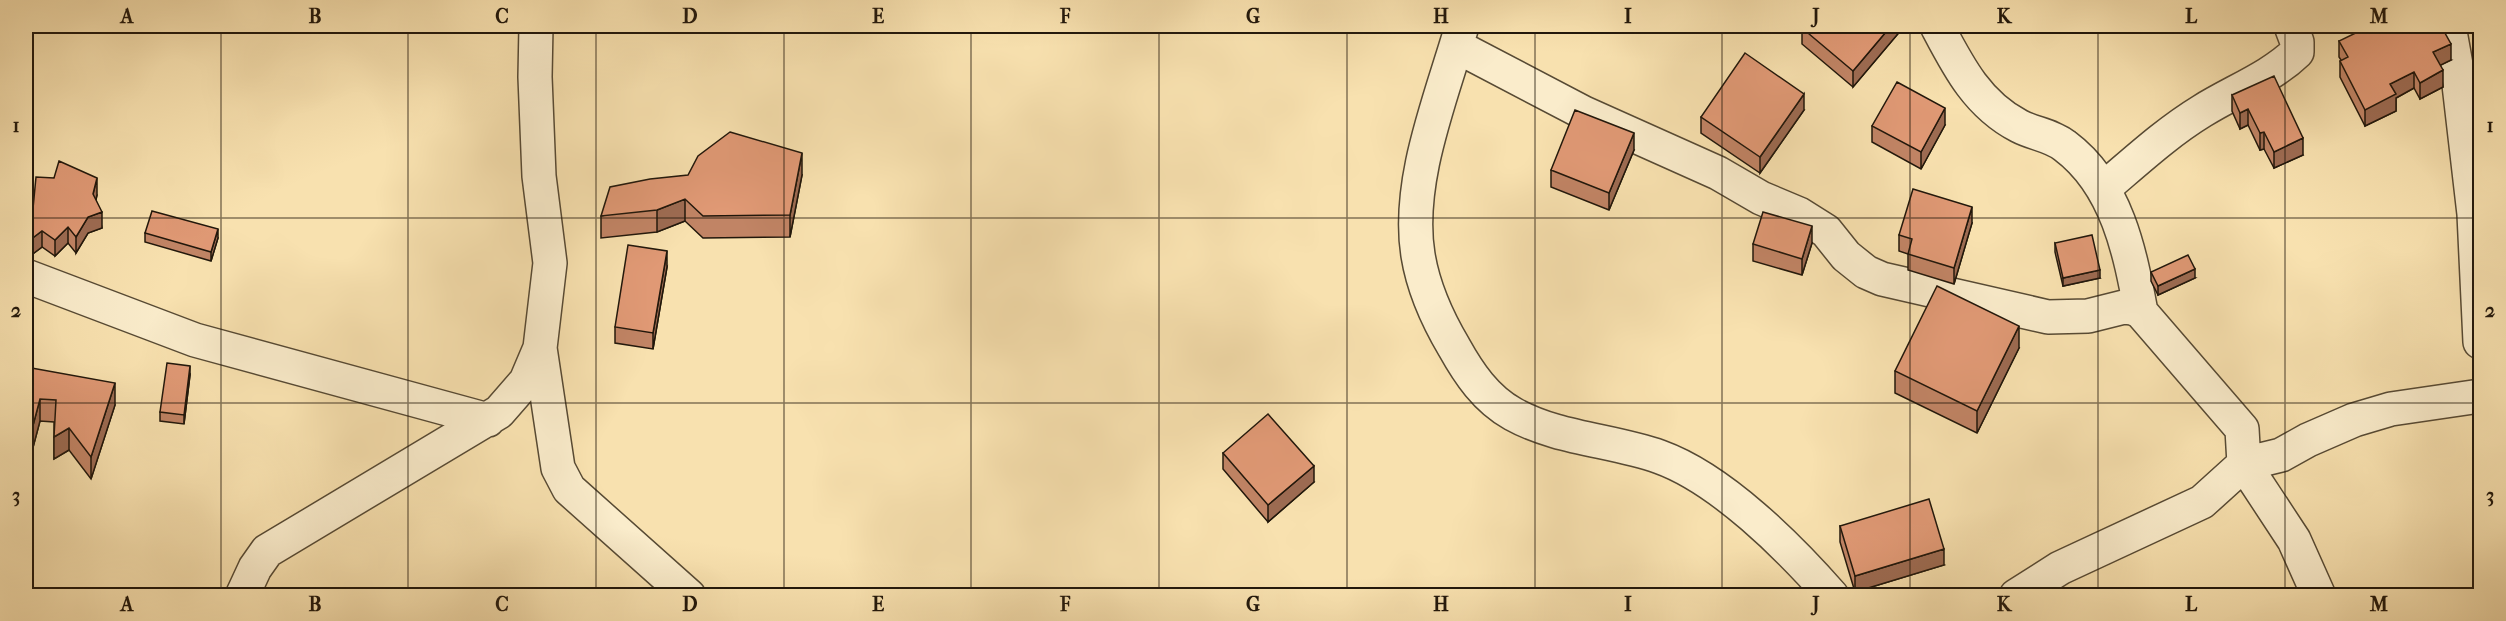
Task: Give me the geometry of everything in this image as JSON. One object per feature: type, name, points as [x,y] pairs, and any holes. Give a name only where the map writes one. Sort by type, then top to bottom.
[{"type":"street","points":[[536,26],[535,77],[539,176],[550,264],[540,348],[558,468],[569,489],[689,596]]},
{"type":"street","points":[[1937,26],[1970,84],[1985,102],[2022,127],[2047,136],[2065,146],[2088,168],[2109,197],[2127,247],[2141,312]]},
{"type":"street","points":[[2103,189],[2148,150],[2201,111],[2282,66],[2297,52],[2297,42],[2291,26]]},
{"type":"street","points":[[2449,26],[2458,76],[2474,214],[2481,342]]},
{"type":"street","points":[[1832,596],[1762,524],[1698,476],[1662,458],[1617,444],[1544,428],[1512,413],[1488,396],[1468,371],[1442,328],[1418,255],[1419,180],[1459,36],[1593,118],[1708,168],[1761,198],[1800,214],[1826,231],[1846,256],[1866,272],[1882,279],[2048,317],[2080,317],[2133,308],[2141,312],[2242,429],[2268,439],[2308,440]]},
{"type":"street","points":[[26,276],[195,340],[488,420]]},
{"type":"street","points":[[242,596],[255,568],[267,551],[488,420],[512,399],[526,381],[540,348]]},
{"type":"street","points":[[2016,596],[2060,568],[2202,502],[2244,464],[2281,455],[2308,440],[2354,420],[2391,409],[2480,392]]},
{"type":"street","points":[[2242,429],[2244,464],[2294,540],[2319,596]]},
{"type":"building","points":[[1804,26],[1891,26],[1853,71],[1802,28]]},
{"type":"building","points":[[2370,26],[2441,26],[2451,44],[2433,52],[2443,70],[2420,83],[2414,72],[2390,84],[2396,94],[2365,110],[2340,61],[2348,57],[2339,41]]},
{"type":"building","points":[[1745,53],[1804,94],[1760,157],[1701,117]]},
{"type":"building","points":[[2274,76],[2303,138],[2274,152],[2264,132],[2260,133],[2248,109],[2240,113],[2232,95]]},
{"type":"building","points":[[1897,82],[1945,108],[1921,152],[1872,126]]},
{"type":"building","points":[[1575,110],[1634,133],[1609,193],[1551,170]]},
{"type":"building","points":[[730,132],[802,153],[790,215],[703,216],[685,199],[657,210],[601,216],[610,187],[650,179],[688,175],[698,156]]},
{"type":"building","points":[[59,161],[97,178],[93,194],[102,212],[88,217],[76,237],[68,227],[55,240],[42,231],[30,240],[36,177],[54,178]]},
{"type":"building","points":[[1913,189],[1972,207],[1954,268],[1908,254],[1912,239],[1899,235]]},
{"type":"building","points":[[152,211],[218,229],[211,252],[145,233]]},
{"type":"building","points":[[1763,212],[1812,226],[1802,259],[1753,244]]},
{"type":"building","points":[[2092,235],[2100,270],[2063,278],[2055,243]]},
{"type":"building","points":[[628,245],[667,251],[653,333],[615,327]]},
{"type":"building","points":[[2188,255],[2195,269],[2158,286],[2151,272]]},
{"type":"building","points":[[1937,286],[2019,326],[1977,411],[1895,371]]},
{"type":"building","points":[[167,363],[190,366],[184,415],[160,412]]},
{"type":"building","points":[[26,367],[115,383],[91,457],[69,428],[54,437],[56,400],[40,399],[31,433],[26,432]]},
{"type":"building","points":[[1268,414],[1314,466],[1268,505],[1223,453]]},
{"type":"building","points":[[1929,499],[1944,549],[1855,576],[1840,526]]},
{"type":"building","points":[[122,588],[180,595],[121,596]]}]
